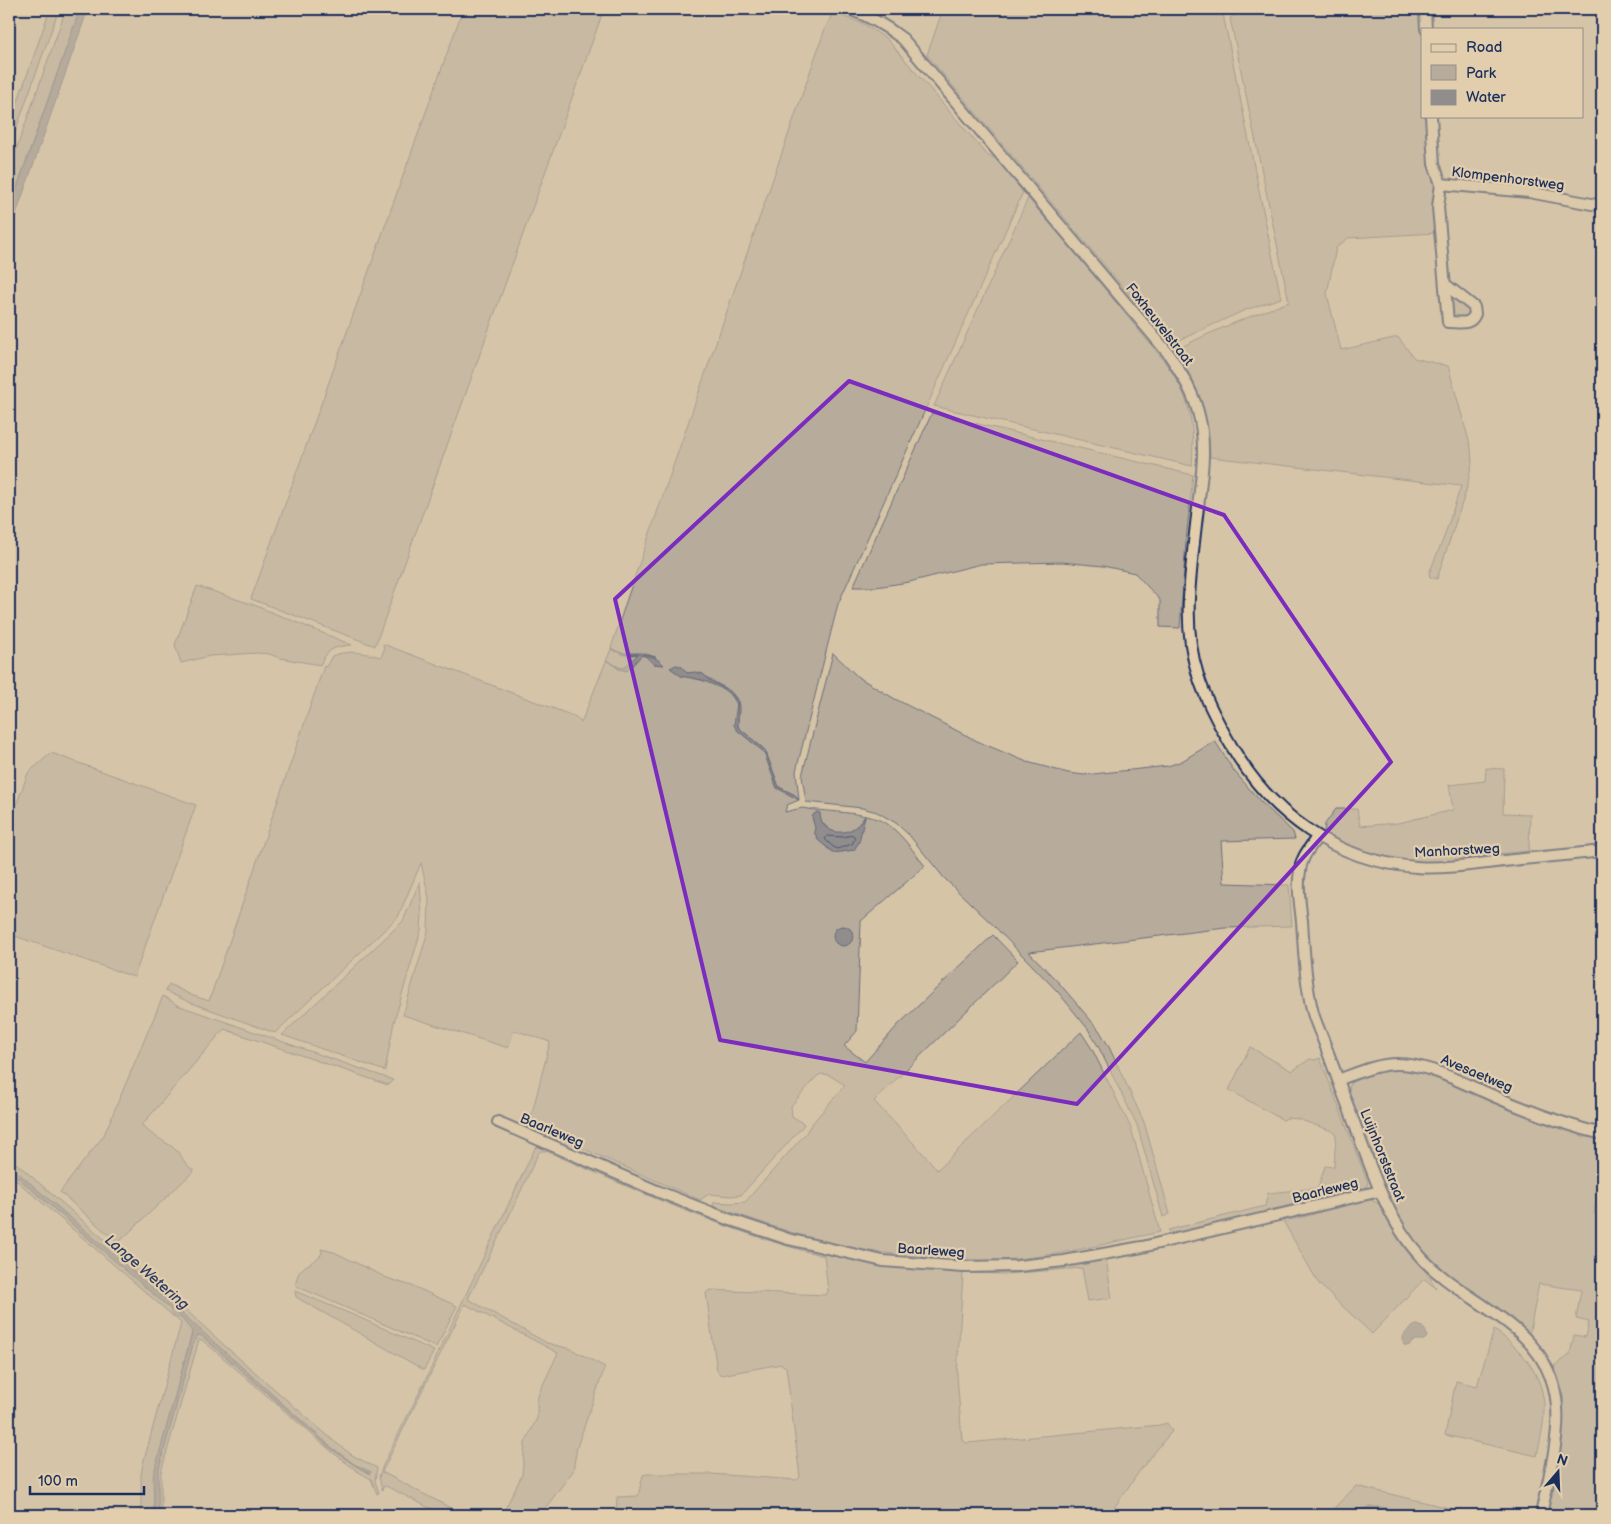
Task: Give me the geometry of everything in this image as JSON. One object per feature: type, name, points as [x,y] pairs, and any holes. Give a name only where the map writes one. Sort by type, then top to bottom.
[{"type":"street","name":"Foxheuvelstraat","points":[[849,9],[868,15],[884,24],[903,39],[1168,353],[1186,381],[1194,397],[1200,420],[1204,449],[1189,596],[1188,631],[1192,656],[1203,692],[1215,719],[1254,781],[1290,816],[1317,837]]},
{"type":"street","points":[[1425,9],[1426,28]]},
{"type":"street","name":"Klompenhorstweg","points":[[1431,118],[1434,164],[1441,184],[1438,207],[1446,285]]},
{"type":"street","name":"Klompenhorstweg","points":[[1441,184],[1529,192],[1602,206]]},
{"type":"street","name":"Manhorstweg","points":[[1317,837],[1364,857],[1395,865],[1416,867],[1466,865],[1602,851]]},
{"type":"street","name":"Luijnhorststraat","points":[[1317,837],[1303,858],[1299,887],[1306,979],[1312,1011],[1380,1191],[1406,1239],[1419,1256],[1440,1277],[1507,1322],[1528,1341],[1542,1359],[1551,1378],[1558,1403],[1557,1430],[1540,1515]]},
{"type":"street","name":"Avesaetweg","points":[[1338,1080],[1370,1068],[1395,1064],[1429,1068],[1480,1091],[1562,1122],[1602,1134]]},
{"type":"street","name":"Baarleweg","points":[[498,1122],[724,1218],[788,1239],[892,1262],[962,1267],[1018,1266],[1064,1261],[1142,1247],[1380,1191]]},
{"type":"highlighted area","points":[[849,381],[1224,515],[1391,762],[1077,1104],[720,1040],[615,599]]},
{"type":"green space","points":[[50,9],[59,9],[9,149],[9,127]]},
{"type":"green space","points":[[66,9],[80,9],[9,209],[9,170]]},
{"type":"green space","points":[[463,9],[604,9],[375,646],[251,599]]},
{"type":"green space","points":[[943,9],[1222,9],[1281,298],[1243,311],[1171,344],[927,55]]},
{"type":"green space","points":[[1244,9],[1424,9],[1424,28],[1421,28],[1421,118],[1426,118],[1429,165],[1436,189],[1437,233],[1348,238],[1336,248],[1327,294],[1341,350],[1398,337],[1414,358],[1448,366],[1471,448],[1472,463],[1466,491],[1437,579],[1430,577],[1429,573],[1443,540],[1461,486],[1210,457],[1205,414],[1201,401],[1176,350],[1246,318],[1289,302],[1230,18]]},
{"type":"green space","points":[[833,13],[862,23],[887,39],[988,156],[996,158],[1023,192],[838,604],[796,771],[799,800],[787,805],[785,812],[802,808],[872,817],[889,825],[899,834],[925,866],[861,921],[857,1031],[844,1046],[865,1062],[899,1024],[993,935],[1018,961],[874,1101],[937,1170],[1081,1032],[1092,1049],[1131,1128],[1160,1232],[1042,1256],[1002,1260],[964,1260],[892,1254],[843,1246],[794,1233],[713,1206],[714,1202],[745,1202],[806,1133],[845,1085],[829,1075],[821,1074],[816,1077],[791,1106],[792,1116],[804,1124],[803,1126],[741,1195],[709,1194],[700,1200],[529,1125],[550,1042],[514,1030],[508,1048],[403,1015],[428,931],[429,898],[421,863],[398,917],[275,1033],[189,1002],[165,991],[169,984],[191,995],[209,1001],[324,666],[326,667],[332,656],[351,652],[381,657],[384,650],[383,644],[576,717],[581,723],[611,649],[616,652],[611,648],[627,599],[826,26]],"holes":[[[620,653],[642,653],[656,657],[653,664],[647,657],[642,655],[627,670],[619,669],[609,662],[624,668],[639,654]],[[681,666],[687,673],[703,674],[731,692],[739,705],[738,727],[765,750],[779,787],[795,795],[777,788],[764,752],[737,730],[737,708],[732,696],[712,683],[681,676]],[[865,817],[849,850],[843,852],[828,849],[814,832],[820,819],[831,830],[839,833],[849,831]]]},
{"type":"green space","points":[[1028,198],[1175,376],[1184,395],[1191,421],[1193,439],[1192,466],[934,406]]},
{"type":"green space","points":[[1449,292],[1463,301],[1472,312],[1469,318],[1451,320]]},
{"type":"green space","points":[[932,413],[1193,475],[1180,628],[1160,627],[1160,600],[1135,573],[1103,566],[1062,562],[981,564],[909,582],[876,587],[853,587]]},
{"type":"green space","points":[[197,586],[254,605],[352,645],[332,649],[320,665],[257,653],[210,656],[181,663],[175,645]]},
{"type":"green space","points":[[833,653],[858,677],[895,699],[979,742],[1027,762],[1068,773],[1084,775],[1168,766],[1182,761],[1215,741],[1234,771],[1261,802],[1293,832],[1295,839],[1221,841],[1224,883],[1289,885],[1292,926],[1225,928],[1029,952],[1059,983],[1099,1030],[1108,1045],[1144,1122],[1170,1214],[1163,1217],[1137,1125],[1098,1046],[1088,1029],[1058,992],[945,879],[909,835],[896,823],[877,812],[862,808],[806,802],[802,776]]},
{"type":"green space","points":[[51,753],[196,805],[134,977],[9,934],[9,825],[28,773]]},
{"type":"green space","points":[[1486,768],[1504,769],[1503,813],[1530,814],[1529,851],[1468,858],[1459,861],[1424,862],[1373,853],[1324,834],[1325,824],[1336,809],[1357,809],[1360,826],[1398,823],[1453,810],[1449,785],[1485,781]]},
{"type":"green space","points":[[420,881],[421,930],[394,1022],[385,1071],[282,1035],[403,921]]},
{"type":"green space","points":[[163,996],[177,1005],[393,1080],[388,1085],[224,1029],[142,1125],[150,1133],[174,1148],[194,1171],[118,1243],[60,1192],[104,1135]]},
{"type":"green space","points":[[1250,1047],[1292,1071],[1310,1059],[1320,1058],[1368,1183],[1366,1188],[1361,1191],[1175,1235],[1168,1230],[1265,1206],[1268,1193],[1318,1188],[1325,1166],[1334,1167],[1336,1134],[1332,1131],[1298,1119],[1287,1118],[1283,1120],[1229,1090]]},
{"type":"green space","points":[[1401,1068],[1425,1072],[1532,1118],[1602,1140],[1602,1165],[1594,1213],[1602,1214],[1602,1515],[1545,1515],[1561,1440],[1564,1409],[1560,1381],[1554,1366],[1570,1354],[1574,1335],[1586,1337],[1589,1322],[1576,1319],[1581,1290],[1539,1284],[1529,1335],[1464,1289],[1423,1254],[1396,1214],[1350,1101],[1349,1090],[1351,1082],[1357,1076],[1373,1070]]},
{"type":"green space","points":[[542,1144],[757,1231],[938,1267],[1105,1260],[1112,1298],[1088,1301],[1082,1268],[1005,1274],[963,1273],[957,1375],[962,1440],[967,1443],[1167,1423],[1172,1431],[1141,1469],[1109,1515],[631,1515],[631,1512],[627,1513],[627,1515],[612,1515],[616,1514],[617,1497],[638,1496],[643,1475],[647,1474],[712,1474],[797,1480],[800,1477],[786,1367],[781,1364],[721,1375],[717,1371],[706,1293],[709,1290],[826,1295],[828,1291],[824,1256],[717,1223],[546,1151],[541,1151],[468,1299],[547,1343],[571,1349],[605,1367],[577,1447],[573,1471],[540,1515],[506,1515],[503,1513],[522,1475],[525,1443],[537,1418],[539,1393],[558,1353],[465,1304],[382,1472],[464,1515],[443,1515],[388,1487],[384,1486],[382,1490],[379,1477],[383,1465],[424,1383],[535,1148]]},
{"type":"green space","points":[[9,1157],[335,1442],[352,1455],[377,1468],[375,1481],[379,1493],[377,1494],[371,1479],[332,1452],[214,1350],[202,1340],[199,1340],[161,1472],[161,1515],[158,1515],[158,1472],[193,1344],[198,1335],[202,1336],[330,1448],[354,1465],[369,1474],[371,1472],[354,1464],[331,1447],[181,1315],[183,1313],[174,1306],[170,1311],[178,1318],[180,1317],[190,1327],[192,1332],[153,1477],[154,1515],[141,1515],[141,1474],[143,1464],[181,1323],[9,1174]]},
{"type":"green space","points":[[1369,1199],[1379,1204],[1401,1240],[1436,1288],[1424,1279],[1372,1334],[1319,1284],[1283,1221],[1314,1214],[1329,1207]]},
{"type":"green space","points":[[321,1249],[334,1252],[387,1278],[415,1287],[457,1306],[436,1347],[296,1286],[300,1271],[320,1256],[322,1253]]},
{"type":"green space","points":[[295,1291],[434,1351],[424,1370],[296,1297]]},
{"type":"green space","points":[[1494,1330],[1522,1354],[1536,1374],[1543,1398],[1544,1416],[1537,1456],[1445,1435],[1456,1381],[1477,1386]]},
{"type":"green space","points":[[1356,1486],[1479,1515],[1406,1515],[1404,1512],[1327,1515]]},
{"type":"water","points":[[80,9],[88,9],[9,234],[9,212]]},
{"type":"water","points":[[618,652],[643,654],[657,659],[664,665],[653,664],[647,657],[642,655],[627,671],[619,669],[606,660],[618,667],[624,668],[638,654],[625,655]]},
{"type":"water","points":[[676,665],[681,666],[687,673],[703,674],[709,680],[730,691],[738,702],[738,727],[765,750],[779,787],[795,795],[799,800],[777,788],[764,752],[737,730],[734,725],[737,704],[732,696],[723,689],[702,680],[681,676],[670,668]]},
{"type":"water","points":[[817,812],[820,813],[823,824],[827,828],[837,832],[849,831],[865,816],[859,842],[854,850],[834,853],[819,841],[814,832],[815,828],[812,817]]},
{"type":"water","points":[[839,926],[847,926],[853,932],[853,940],[847,946],[839,946],[833,940],[833,932]]},
{"type":"water","points":[[9,1165],[185,1316],[331,1447],[354,1464],[371,1472],[370,1474],[354,1465],[330,1448],[202,1336],[198,1335],[193,1344],[158,1472],[158,1515],[154,1515],[154,1473],[192,1334],[191,1330],[182,1319],[9,1170]]},
{"type":"water","points":[[1416,1325],[1424,1328],[1427,1337],[1424,1340],[1415,1340],[1408,1346],[1404,1345],[1404,1335]]},
{"type":"water","points":[[1370,1507],[1381,1507],[1404,1512],[1406,1515],[1352,1515]]},
{"type":"water","points":[[856,1509],[856,1512],[739,1515],[682,1512],[637,1515],[670,1510],[738,1513]]},
{"type":"water label","name":"Lange Wetering","points":[[147,1272]]}]
